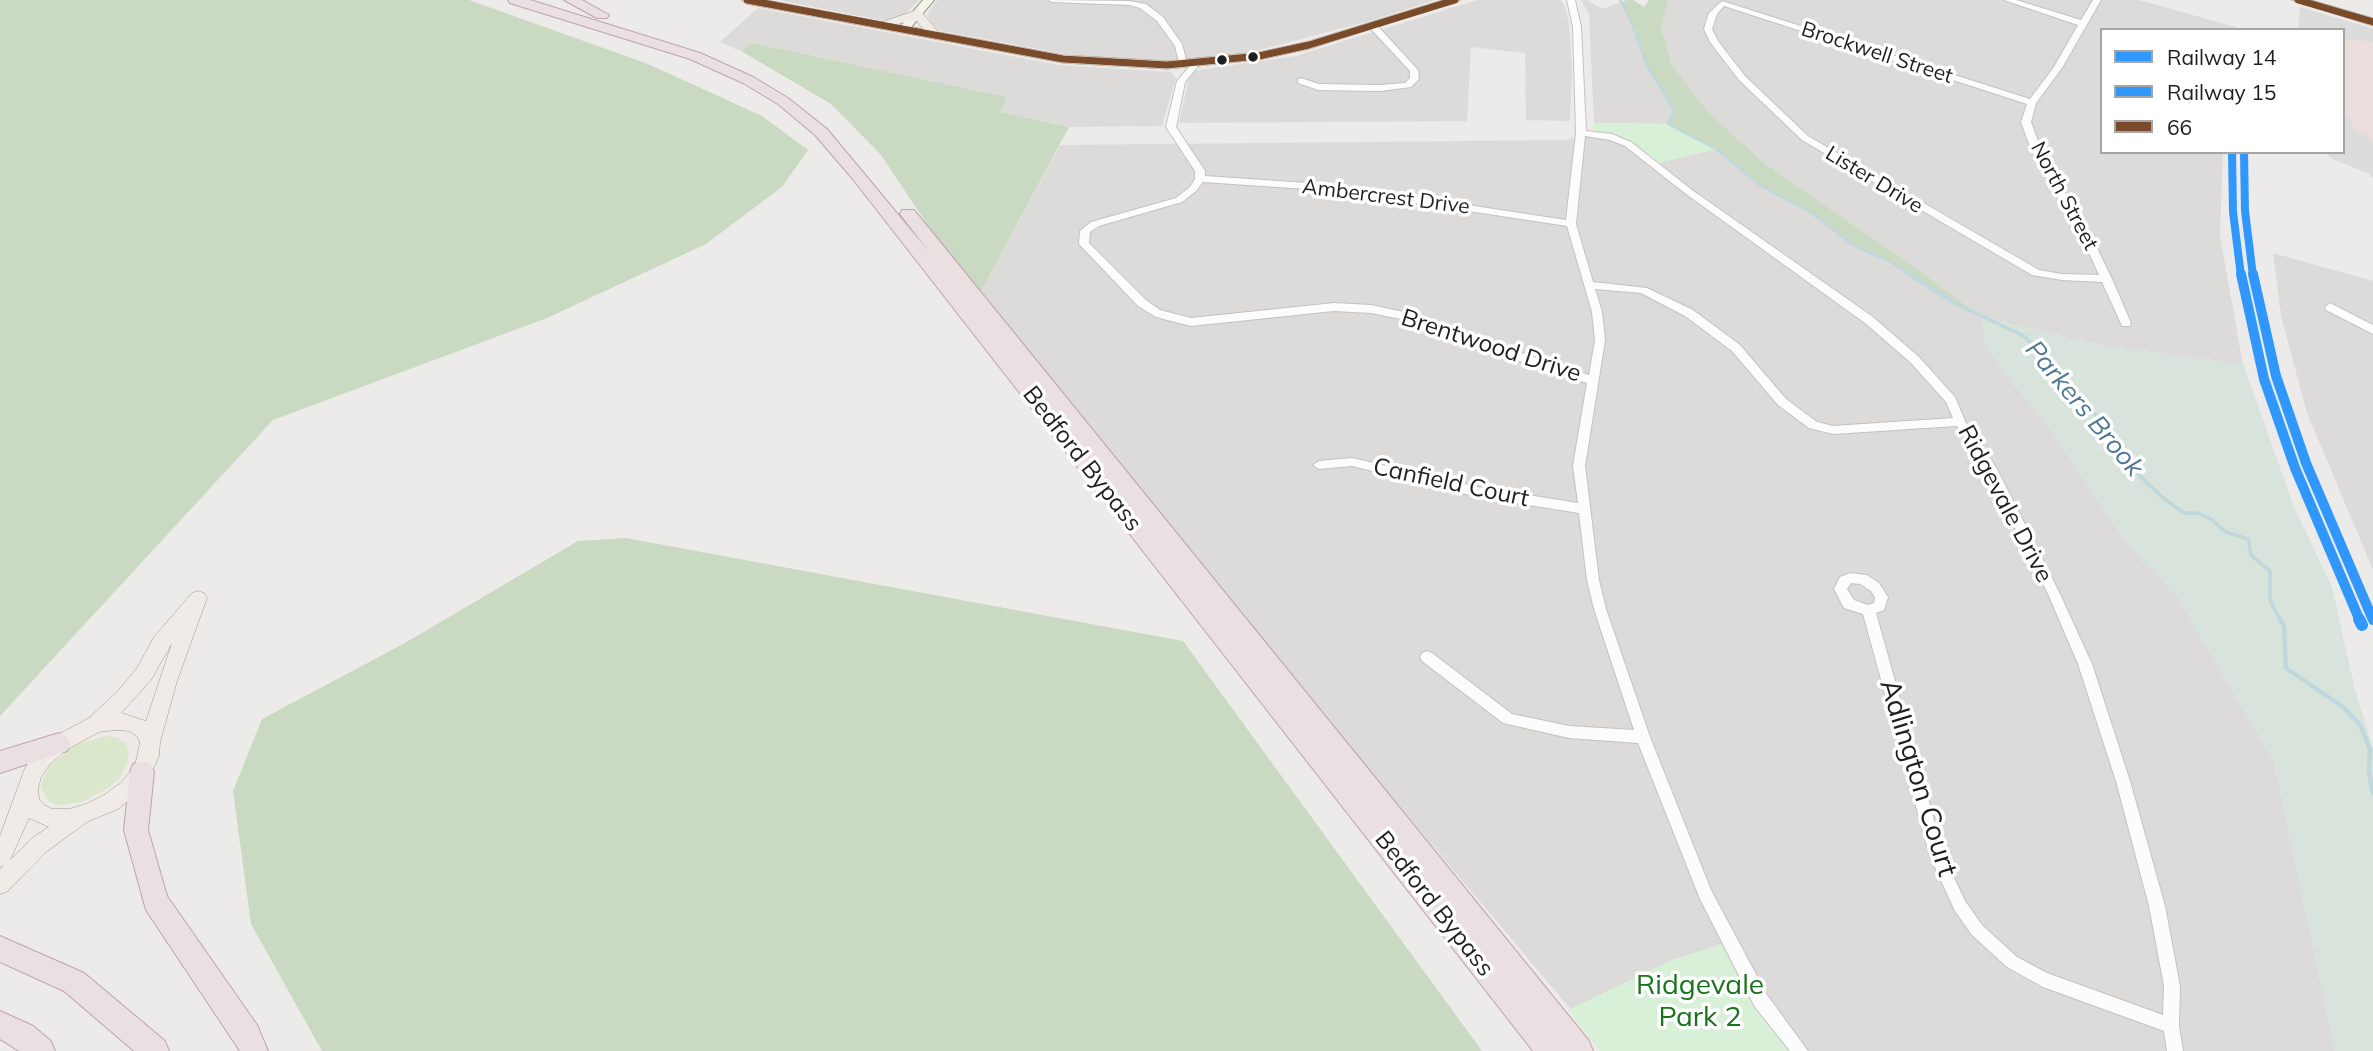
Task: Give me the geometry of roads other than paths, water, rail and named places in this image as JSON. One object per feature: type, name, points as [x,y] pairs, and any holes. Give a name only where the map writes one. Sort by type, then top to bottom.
[{"type":"highway","name":"Bedford Bypass","points":[[515,0],[695,56],[748,80],[783,101],[821,132],[858,174],[1551,1051]]},
{"type":"highway","name":"Bedford Bypass","points":[[571,0],[606,17],[709,51],[754,72],[794,95],[815,111],[857,152],[1579,1051]]},
{"type":"highway","points":[[0,762],[59,744]]},
{"type":"highway","points":[[142,772],[136,830],[155,901],[247,1035],[254,1051]]},
{"type":"highway","points":[[0,949],[74,982],[155,1051]]},
{"type":"highway","points":[[0,1025],[23,1036],[41,1051]]},
{"type":"main road","points":[[747,0],[1063,59],[1167,65],[1259,56],[1373,26],[1455,0]]},
{"type":"main road","points":[[2298,0],[2372,21]]},
{"type":"main road","points":[[880,26],[917,14],[935,36]]},
{"type":"main road","points":[[0,857],[15,828],[32,774],[43,758],[59,744],[96,724],[144,674],[161,643],[198,598],[167,681],[150,742],[149,756],[142,772],[129,788],[111,802],[59,830],[39,845],[0,884]]},
{"type":"main road","points":[[96,724],[116,721],[132,723],[144,730],[150,742]]},
{"type":"main road","points":[[28,789],[29,802],[37,812],[51,818],[69,818],[90,812]]},
{"type":"street","points":[[903,30],[929,0]]},
{"type":"street","points":[[1052,0],[1129,3],[1143,6],[1160,19],[1190,64],[1181,81],[1171,127],[1200,171],[1199,179]]},
{"type":"street","points":[[1571,0],[1577,27],[1581,133],[1571,224],[1590,285],[1600,340],[1579,466],[1593,580],[1600,609],[1643,737],[1705,894],[1761,1001],[1800,1051]]},
{"type":"street","points":[[2008,0],[2084,24]]},
{"type":"street","points":[[2032,103],[2058,68],[2098,0]]},
{"type":"street","name":"Brockwell Street","points":[[1722,3],[2032,103]]},
{"type":"street","name":"Lister Drive","points":[[1722,3],[1713,13],[1707,29],[1714,42],[1742,78],[1805,138],[2036,273],[2062,278],[2107,279]]},
{"type":"street","points":[[1301,81],[1318,87],[1380,88],[1408,85],[1415,79],[1414,69],[1373,26]]},
{"type":"street","points":[[1167,65],[1181,81]]},
{"type":"street","name":"North Street","points":[[2032,103],[2026,122],[2037,152],[2107,279],[2126,323]]},
{"type":"street","name":"Ridgevale Drive","points":[[1581,133],[1612,138],[1628,144],[1689,192],[1869,320],[1914,360],[1951,400],[1960,422],[1993,472],[2085,664],[2123,781],[2157,906],[2172,986],[2171,1026],[2175,1051]]},
{"type":"street","name":"Ambercrest Drive","points":[[1199,179],[1337,188],[1571,224]]},
{"type":"street","name":"Brentwood Drive","points":[[1199,179],[1193,189],[1179,200],[1095,224],[1085,231],[1084,244],[1142,303],[1156,313],[1191,322],[1334,307],[1371,309],[1423,320],[1475,342],[1592,380]]},
{"type":"street","points":[[1590,285],[1643,290],[1689,313],[1735,348],[1782,402],[1813,425],[1833,430],[1960,422]]},
{"type":"street","points":[[2330,307],[2373,330]]},
{"type":"street","name":"Canfield Court","points":[[1319,465],[1352,462],[1478,492],[1583,509]]},
{"type":"street","name":"Adlington Court","points":[[1869,611],[1937,857],[1960,906],[1971,922],[2012,962],[2043,979],[2171,1026]]},
{"type":"street","points":[[1426,657],[1508,719],[1569,732],[1643,737]]},
{"type":"waterway","name":"Parkers Brook","points":[[1620,0],[1631,21],[1647,66],[1674,110],[1668,124],[1716,149],[1761,186],[1812,213],[1853,245],[1890,262],[1912,276]]},
{"type":"waterway","name":"Parkers Brook","points":[[1909,274],[1954,303],[2022,335],[2043,352],[2070,388],[2108,428],[2113,450],[2163,498],[2184,513],[2198,513],[2211,519],[2226,532],[2248,539],[2251,555],[2270,571],[2270,601],[2281,621]]},
{"type":"waterway","name":"Parkers Brook","points":[[2280,619],[2284,626],[2286,668],[2343,707],[2360,725],[2370,749],[2369,772],[2373,793]]},
{"type":"rail line","name":"15","points":[[2232,154],[2233,212],[2240,271],[2264,379],[2295,468],[2362,625]]},
{"type":"rail line","name":"14","points":[[2244,154],[2245,211],[2252,270],[2276,376],[2306,463],[2373,620]]},
{"type":"park label","name":"Ridgevale Park 2","points":[[1700,1002]]}]
